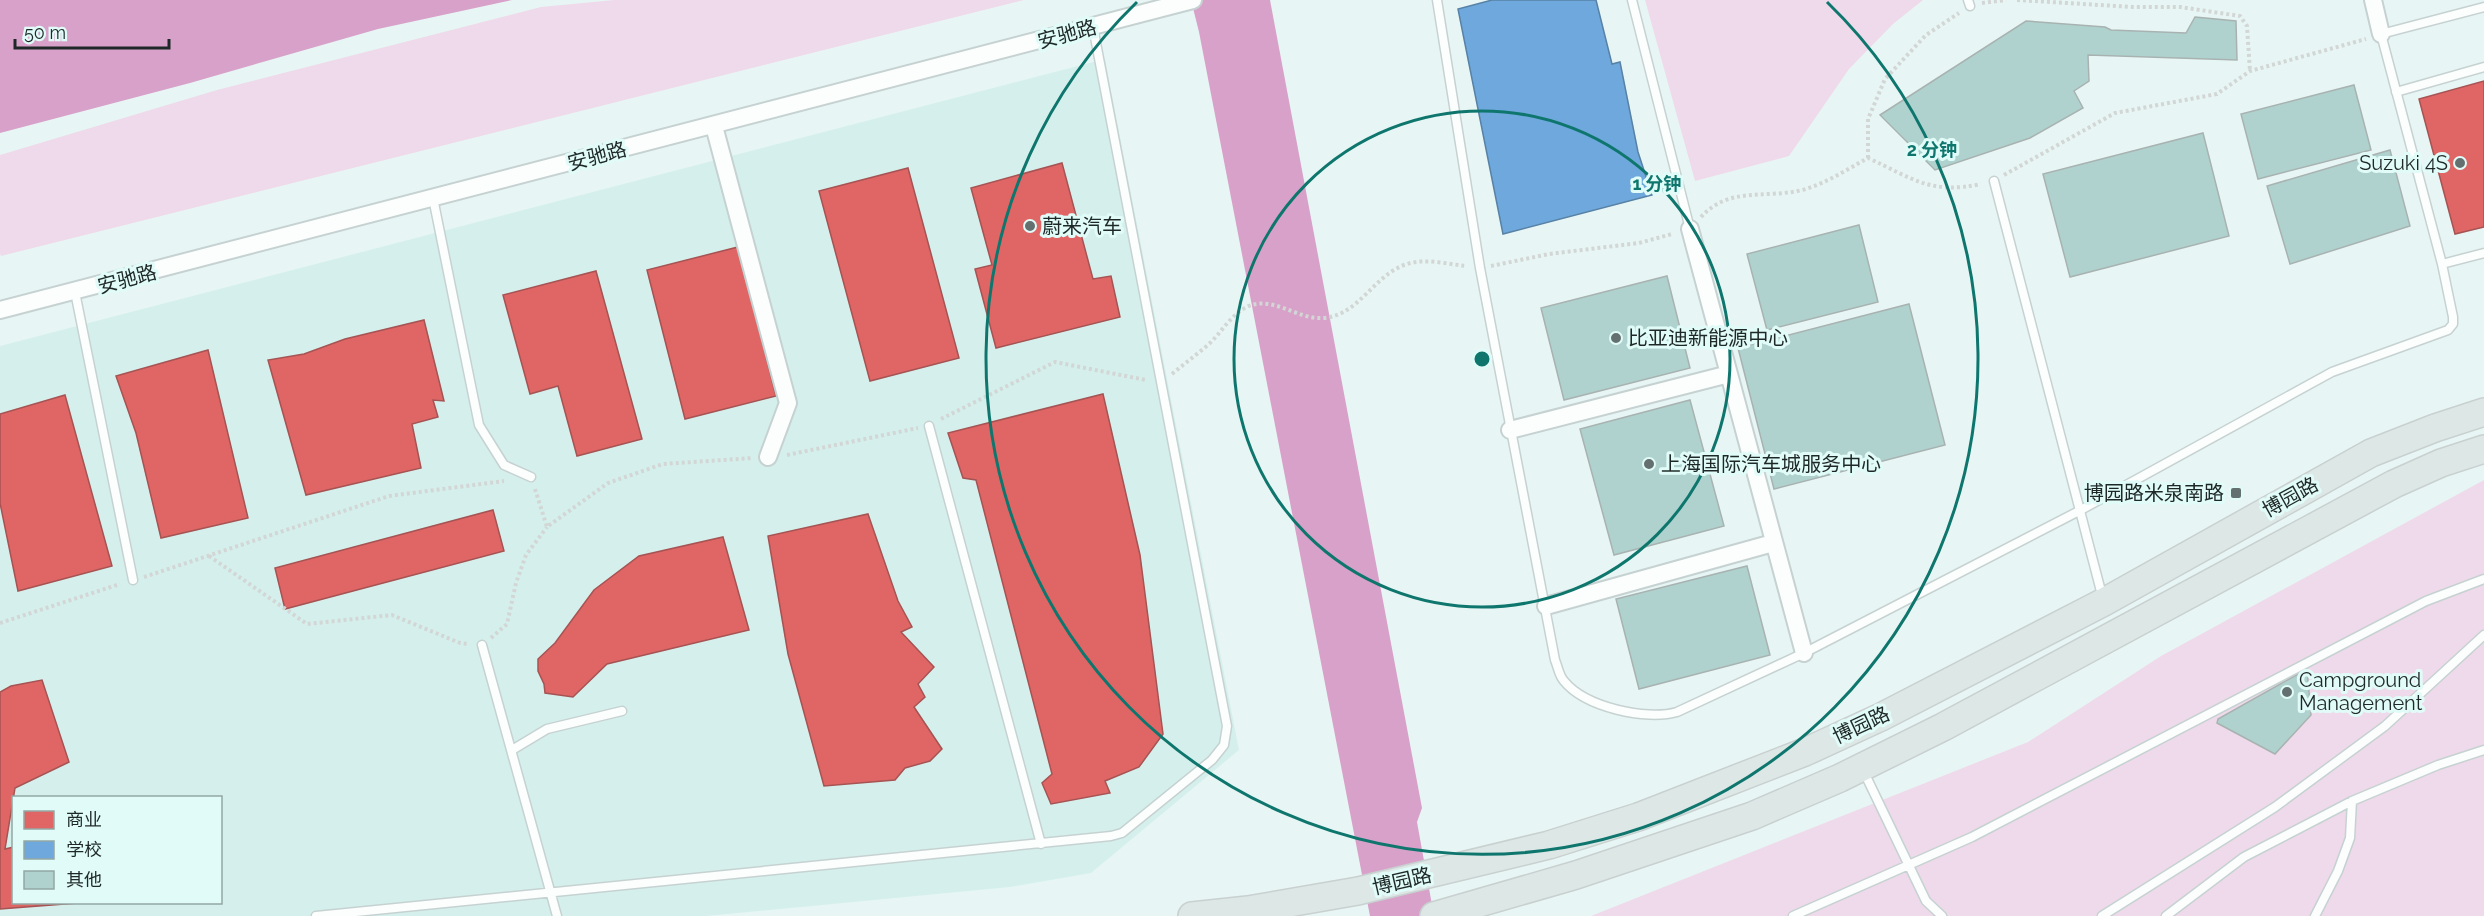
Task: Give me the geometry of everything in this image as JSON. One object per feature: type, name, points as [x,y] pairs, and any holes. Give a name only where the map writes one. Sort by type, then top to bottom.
[{"type":"main road","name":"博园路","points":[[1192,916],[1248,910],[1358,891],[1549,844],[1638,817],[1805,752],[1881,717],[2104,602],[2371,453],[2484,412]]},
{"type":"main road","name":"博园路","points":[[1440,915],[1576,875],[1752,816],[1862,767],[1943,727],[2394,484],[2441,463],[2484,449]]},
{"type":"street","name":"安驰路","points":[[0,310],[1193,0]]},
{"type":"street","points":[[2373,0],[2381,34]]},
{"type":"street","points":[[714,126],[788,402],[768,457]]},
{"type":"street","points":[[1690,229],[1804,653]]},
{"type":"street","points":[[1510,430],[1728,374]]},
{"type":"street","points":[[1546,606],[1773,543]]},
{"type":"lane","points":[[1437,0],[1480,268],[1555,660],[1562,680],[1578,694],[1598,704],[1648,715],[1664,716],[1804,653],[2079,511],[2332,372],[2448,330],[2453,324],[2453,317],[2442,264],[2381,34],[2484,7]]},
{"type":"lane","points":[[1632,0],[1690,229]]},
{"type":"lane","points":[[316,916],[553,894],[1111,836],[1122,833],[1212,760],[1224,745],[1227,726],[1093,27]]},
{"type":"lane","points":[[2396,92],[2484,67]]},
{"type":"lane","points":[[1994,181],[2104,602]]},
{"type":"lane","points":[[433,198],[479,425],[504,465],[531,477]]},
{"type":"lane","points":[[2442,264],[2484,253]]},
{"type":"lane","points":[[75,292],[133,580]]},
{"type":"lane","points":[[929,426],[1041,844]]},
{"type":"lane","points":[[1793,916],[1972,837],[2426,601],[2484,579]]},
{"type":"lane","points":[[2102,916],[2275,807],[2385,726],[2484,635]]},
{"type":"lane","points":[[482,645],[553,894],[557,916]]},
{"type":"lane","points":[[512,750],[547,729],[622,711]]},
{"type":"lane","points":[[2166,916],[2244,857],[2352,801],[2438,765],[2484,750]]},
{"type":"lane","points":[[1862,767],[1926,901],[1942,916]]},
{"type":"lane","points":[[2315,916],[2338,871],[2350,838],[2352,801]]},
{"type":"path","points":[[1868,158],[1868,119],[1885,79],[1926,35],[1969,3],[2006,0]]},
{"type":"path","points":[[2017,0],[2133,7],[2180,7],[2240,16],[2247,26],[2250,71]]},
{"type":"path","points":[[1868,158],[1915,182],[1937,187],[1963,188],[1994,181],[2115,113],[2217,94],[2250,71],[2381,34]]},
{"type":"path","points":[[208,556],[307,624],[392,615],[460,643],[482,645],[507,624],[516,583],[526,555],[548,527],[608,483],[663,464],[798,455],[929,426],[1055,362],[1160,383],[1208,344],[1245,308],[1267,303],[1322,318],[1340,314],[1354,305],[1372,287],[1405,264],[1423,261],[1480,268],[1549,254],[1639,243],[1690,229],[1711,206],[1729,197],[1774,195],[1806,189],[1833,178],[1868,158]]},
{"type":"path","points":[[0,622],[389,496],[531,477],[548,527]]},
{"type":"shaded area","points":[[0,0],[512,0],[378,29],[190,83],[0,133]]},
{"type":"shaded area","points":[[614,0],[1024,0],[1,256],[0,254],[0,155],[217,90],[541,7]]},
{"type":"shaded area","points":[[1191,0],[1270,0],[1422,808],[1417,822],[1434,916],[1370,916]]},
{"type":"shaded area","points":[[1645,0],[1923,0],[1893,24],[1849,69],[1789,156],[1695,181]]},
{"type":"shaded area","points":[[1105,59],[1239,750],[1091,873],[1010,887],[706,916],[0,916],[0,346]]},
{"type":"shaded area","points":[[2484,480],[2484,916],[1591,916],[2028,742],[2161,656]]},
{"type":"building: 商业","name":"Suzuki 4S","points":[[2484,81],[2484,227],[2455,234],[2419,99]]},
{"type":"building: 商业","name":"蔚来汽车","points":[[1062,163],[1093,279],[1111,276],[1120,317],[996,348],[975,269],[992,265],[971,188]]},
{"type":"building: 商业","points":[[908,168],[959,358],[870,381],[819,191]]},
{"type":"building: 商业","points":[[738,247],[776,396],[685,419],[647,270]]},
{"type":"building: 商业","points":[[596,271],[642,439],[577,456],[558,386],[530,394],[503,295]]},
{"type":"building: 商业","points":[[424,320],[444,401],[433,400],[438,417],[412,424],[421,468],[306,495],[268,360],[304,354],[345,339]]},
{"type":"building: 商业","points":[[208,350],[248,518],[161,538],[136,433],[116,376]]},
{"type":"building: 商业","points":[[1103,394],[1140,555],[1163,734],[1139,767],[1105,781],[1110,793],[1051,804],[1042,783],[1052,774],[976,480],[963,478],[948,433]]},
{"type":"building: 商业","points":[[65,395],[112,566],[18,591],[0,503],[0,414]]},
{"type":"building: 商业","points":[[493,510],[504,551],[285,609],[275,568]]},
{"type":"building: 商业","points":[[868,514],[898,601],[912,627],[901,632],[934,667],[918,684],[925,697],[914,707],[942,749],[930,761],[905,768],[895,780],[824,786],[788,654],[768,536]]},
{"type":"building: 商业","points":[[723,537],[749,630],[607,664],[573,697],[545,693],[538,671],[538,659],[555,643],[594,590],[639,556]]},
{"type":"building: 商业","points":[[42,680],[69,762],[15,788],[5,849],[12,847],[12,904],[65,904],[0,909],[0,692],[11,686]]},
{"type":"building: 学校","points":[[1492,0],[1596,0],[1612,64],[1620,62],[1638,152],[1652,195],[1503,234],[1458,9]]},
{"type":"building: 其他","points":[[2195,17],[2236,21],[2237,60],[2088,55],[2089,81],[2074,91],[2083,108],[2030,138],[1935,170],[1880,115],[2026,21],[2105,27],[2111,30],[2186,33]]},
{"type":"building: 其他","points":[[2354,85],[2371,150],[2258,179],[2241,114]]},
{"type":"building: 其他","points":[[2203,133],[2229,236],[2070,277],[2043,174]]},
{"type":"building: 其他","points":[[2390,150],[2410,226],[2290,264],[2267,186]]},
{"type":"building: 其他","points":[[1859,225],[1878,302],[1767,330],[1747,254]]},
{"type":"building: 其他","name":"比亚迪新能源中心","points":[[1667,276],[1690,368],[1564,400],[1541,308]]},
{"type":"building: 其他","points":[[1909,304],[1945,445],[1774,489],[1738,348]]},
{"type":"building: 其他","name":"上海国际汽车城服务中心","points":[[1690,400],[1724,526],[1614,555],[1580,429]]},
{"type":"building: 其他","points":[[1747,566],[1770,655],[1639,689],[1616,599]]},
{"type":"building: 其他","name":"Campground Management","points":[[2307,669],[2311,715],[2275,754],[2217,723],[2218,719]]},
{"type":"place","name":"Suzuki 4S","points":[[2460,163]]},
{"type":"place","name":"蔚来汽车","points":[[1030,226]]},
{"type":"place","name":"比亚迪新能源中心","points":[[1616,338]]},
{"type":"place","name":"上海国际汽车城服务中心","points":[[1649,464]]},
{"type":"place","name":"博园路米泉南路","points":[[2236,493]]},
{"type":"place","name":"Campground Management","points":[[2287,692]]}]
